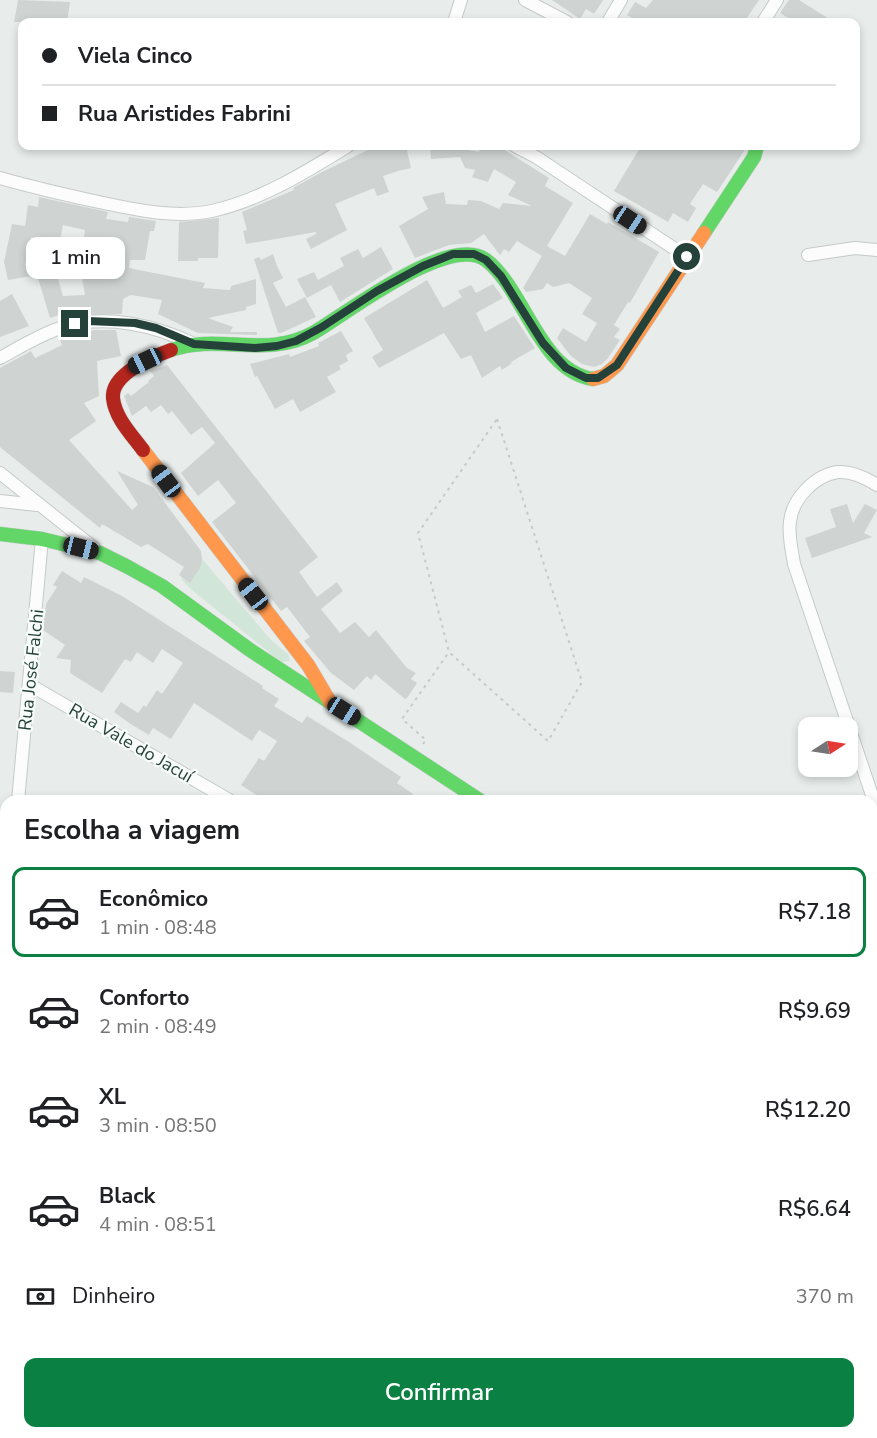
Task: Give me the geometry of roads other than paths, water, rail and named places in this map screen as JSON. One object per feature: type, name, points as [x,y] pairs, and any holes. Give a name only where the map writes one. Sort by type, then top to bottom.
[{"type":"street","points":[[455,18],[461,0]]},
{"type":"street","points":[[525,0],[559,18]]},
{"type":"street","points":[[610,18],[621,0]]},
{"type":"street","points":[[766,18],[777,0]]},
{"type":"street","points":[[0,178],[129,208],[166,214],[210,212],[247,201],[291,180],[341,150]]},
{"type":"street","points":[[521,150],[687,257]]},
{"type":"street","points":[[0,358],[62,327],[88,321],[135,323],[156,328],[194,344],[255,348],[277,346],[296,341],[322,327],[377,291],[423,266],[453,254],[474,254],[486,260],[501,276],[543,343],[566,368],[586,378],[598,378],[617,365],[754,157],[756,150]]},
{"type":"street","points":[[808,255],[855,248],[877,250]]},
{"type":"street","points":[[194,344],[157,356],[134,367],[118,380],[113,393],[115,408],[134,438],[308,665],[330,702]]},
{"type":"street","points":[[872,795],[794,564],[790,522],[799,498],[814,482],[838,472],[863,476],[877,485]]},
{"type":"street","points":[[0,473],[100,553],[162,586],[250,650],[472,795]]},
{"type":"street","points":[[0,501],[39,506]]},
{"type":"street","points":[[0,534],[42,539],[100,553]]},
{"type":"street","name":"Rua José Falchi","points":[[18,795],[42,539]]},
{"type":"street","name":"Rua Vale do Jacuí","points":[[30,685],[221,795]]}]
